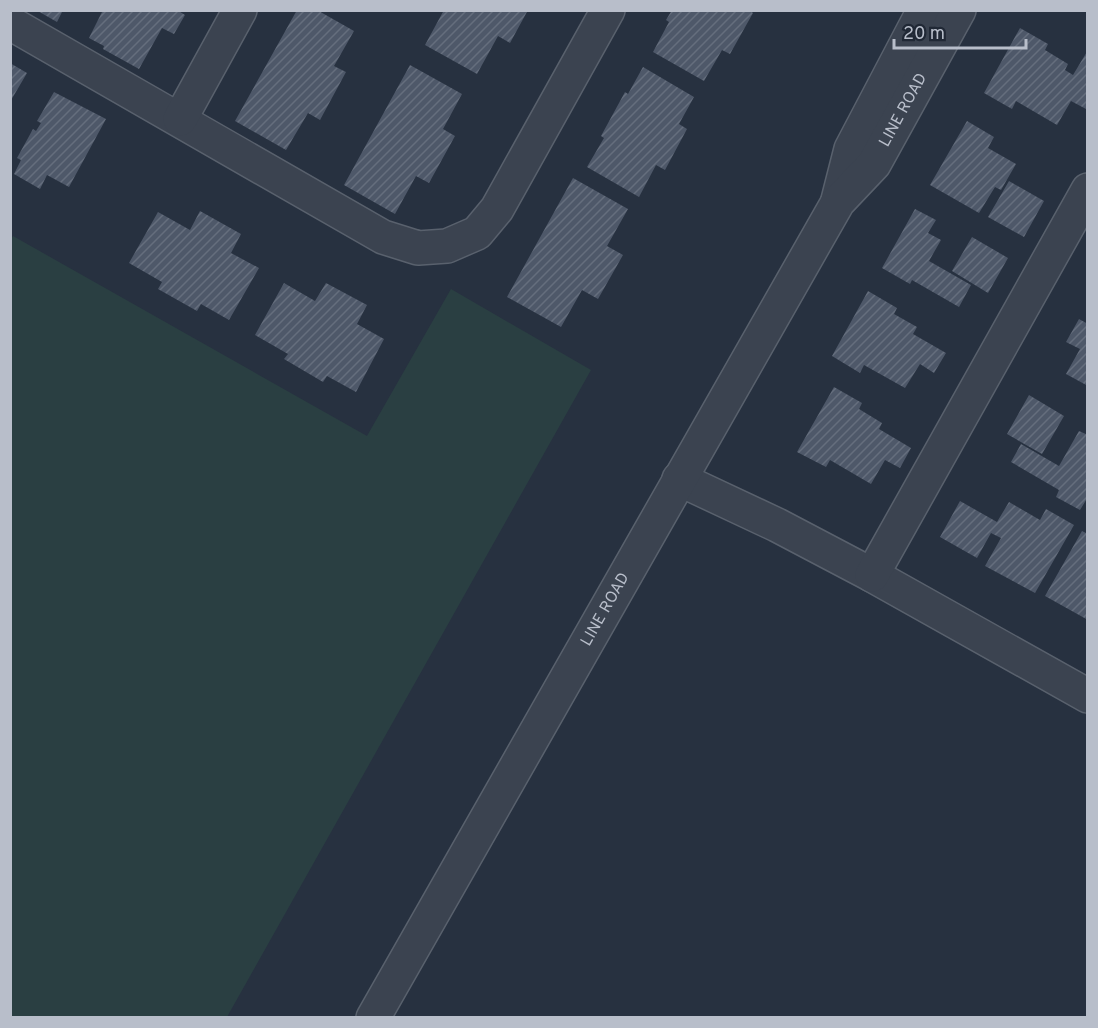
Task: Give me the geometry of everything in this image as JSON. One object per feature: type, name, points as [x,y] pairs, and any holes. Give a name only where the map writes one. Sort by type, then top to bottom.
[{"type":"street","points":[[180,119],[240,10]]},
{"type":"street","points":[[10,23],[383,237],[418,248],[447,246],[477,233],[497,209],[608,10]]},
{"type":"street","name":"LINE ROAD","points":[[838,202],[851,149],[924,10]]},
{"type":"street","name":"LINE ROAD","points":[[373,1017],[838,202],[874,164],[959,10]]},
{"type":"street","points":[[872,575],[1088,190]]},
{"type":"street","points":[[679,479],[777,525],[872,575],[1088,696]]},
{"type":"green space","points":[[13,236],[367,436],[451,289],[591,370],[227,1017],[11,1017],[10,241]]},
{"type":"building","points":[[36,10],[63,10],[57,22]]},
{"type":"building","points":[[103,10],[177,10],[185,15],[174,34],[162,28],[139,69],[103,49],[104,46],[89,38]]},
{"type":"building","points":[[297,10],[317,10],[354,31],[334,66],[346,72],[320,120],[308,113],[286,150],[235,121]]},
{"type":"building","points":[[444,10],[528,10],[510,43],[498,36],[477,74],[425,45]]},
{"type":"building","points":[[672,10],[749,10],[753,13],[730,54],[722,50],[704,81],[653,52],[669,22],[666,20]]},
{"type":"building","points":[[1020,28],[1048,44],[1045,50],[1068,64],[1065,70],[1073,75],[1088,50],[1086,109],[1071,101],[1057,125],[1016,101],[1012,109],[984,93]]},
{"type":"building","points":[[10,63],[27,73],[10,102]]},
{"type":"building","points":[[410,65],[462,94],[443,129],[455,136],[429,183],[416,176],[395,214],[344,185]]},
{"type":"building","points":[[643,67],[694,97],[679,124],[687,129],[665,170],[656,165],[639,197],[587,167],[604,138],[601,136],[625,92],[628,94]]},
{"type":"building","points":[[54,92],[106,119],[69,187],[47,175],[40,189],[14,174],[21,160],[17,158],[33,129],[36,131],[41,123],[37,121]]},
{"type":"building","points":[[967,121],[994,137],[988,148],[1016,164],[1001,190],[995,187],[979,213],[930,185]]},
{"type":"building","points":[[573,178],[628,209],[607,246],[623,255],[598,299],[582,290],[561,327],[507,297]]},
{"type":"building","points":[[1009,181],[1044,201],[1024,237],[988,217]]},
{"type":"building","points":[[915,209],[936,220],[928,233],[941,240],[929,261],[971,285],[959,307],[912,280],[910,284],[882,268]]},
{"type":"building","points":[[200,211],[241,234],[231,253],[259,268],[229,320],[201,304],[197,311],[158,289],[162,282],[129,263],[158,212],[190,230]]},
{"type":"building","points":[[972,237],[1008,258],[988,293],[952,271]]},
{"type":"building","points":[[284,283],[315,301],[326,283],[367,305],[357,324],[384,339],[356,392],[327,376],[323,382],[284,359],[288,354],[255,335]]},
{"type":"building","points":[[868,291],[897,308],[894,314],[917,327],[913,334],[946,353],[934,373],[920,364],[905,388],[864,365],[860,373],[832,356]]},
{"type":"building","points":[[1079,319],[1088,324],[1088,386],[1066,374],[1080,349],[1066,342]]},
{"type":"building","points":[[834,387],[862,403],[859,409],[882,423],[879,429],[911,448],[900,468],[885,460],[871,484],[830,460],[826,467],[797,452]]},
{"type":"building","points":[[1029,395],[1064,416],[1042,454],[1007,434]]},
{"type":"building","points":[[1079,431],[1088,435],[1088,497],[1080,510],[1056,497],[1059,490],[1011,462],[1021,444],[1059,466]]},
{"type":"building","points":[[960,501],[997,522],[1009,502],[1040,520],[1046,509],[1074,525],[1035,593],[985,566],[1001,538],[991,533],[977,558],[940,537]]},
{"type":"building","points":[[1082,531],[1088,534],[1088,620],[1045,596]]}]
